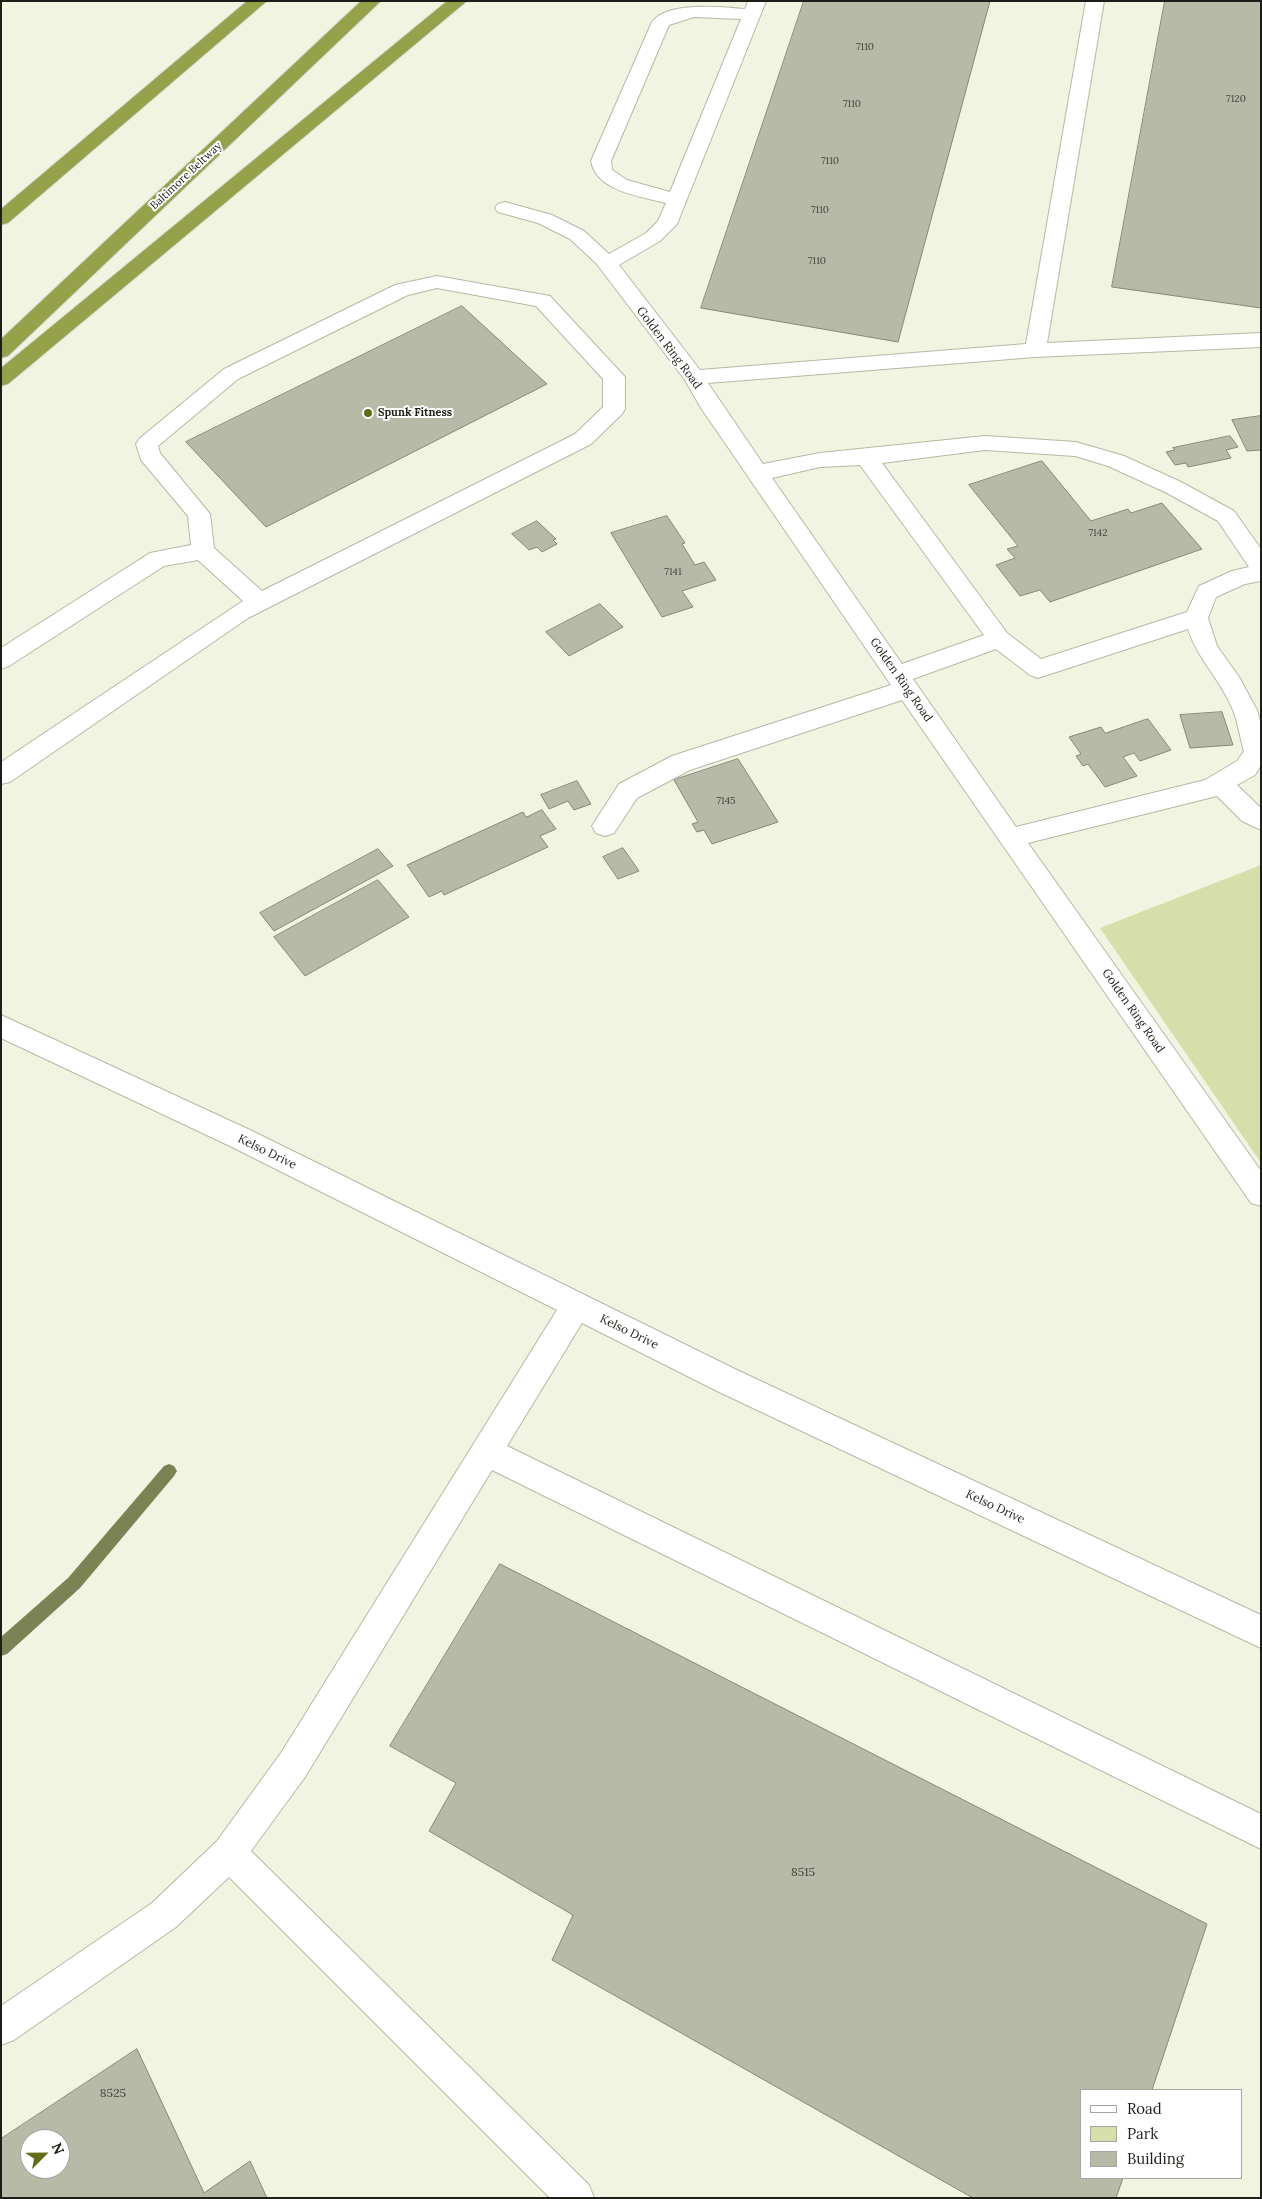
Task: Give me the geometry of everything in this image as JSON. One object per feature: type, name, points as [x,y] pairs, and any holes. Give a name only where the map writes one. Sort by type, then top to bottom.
[{"type":"highway","points":[[1,219],[258,1]]},
{"type":"highway","name":"Baltimore Beltway","points":[[1,350],[372,1]]},
{"type":"highway","points":[[1,380],[458,1]]},
{"type":"street","points":[[1035,350],[1095,1]]},
{"type":"street","points":[[606,264],[653,237],[667,224],[677,200],[754,8],[678,13],[661,22],[601,161],[603,172],[620,184],[677,200]]},
{"type":"street","name":"Golden Ring Road","points":[[505,208],[545,219],[577,235],[606,264],[694,377],[1010,838],[1261,1194]]},
{"type":"street","points":[[1,775],[232,618],[259,602],[583,439],[614,410],[614,378],[543,301],[437,282],[402,290],[231,374],[147,444],[149,455],[199,514],[203,551],[259,602]]},
{"type":"street","points":[[694,377],[1035,350],[1261,340]]},
{"type":"street","points":[[758,473],[820,460],[984,444],[1076,449],[1116,461],[1173,487],[1226,516],[1261,567]]},
{"type":"street","points":[[866,457],[999,639],[1038,668],[1196,618]]},
{"type":"street","points":[[1,660],[158,559],[203,551]]},
{"type":"street","points":[[1010,838],[1212,788],[1246,768],[1256,752],[1245,710],[1206,648],[1196,618],[1207,592],[1240,577],[1261,573]]},
{"type":"street","points":[[605,826],[628,791],[680,763],[902,682],[999,639]]},
{"type":"street","points":[[1220,783],[1251,814],[1261,820]]},
{"type":"street","name":"Kelso Drive","points":[[1,1026],[240,1138],[728,1382],[1261,1632]]},
{"type":"street","points":[[1,2027],[164,1915],[229,1853],[293,1765],[576,1306]]},
{"type":"street","points":[[486,1451],[1261,1832]]},
{"type":"street","points":[[229,1853],[576,2198]]},
{"type":"green space","points":[[1261,865],[1261,1163],[1100,928]]},
{"type":"building","points":[[804,1],[990,1],[898,342],[701,308]]},
{"type":"building","points":[[1165,1],[1261,1],[1261,308],[1112,287]]},
{"type":"building","name":"Spunk Fitness","points":[[462,306],[547,384],[266,527],[186,442]]},
{"type":"building","points":[[1261,416],[1261,450],[1247,451],[1232,420]]},
{"type":"building","points":[[1230,436],[1238,447],[1226,450],[1231,458],[1188,467],[1186,463],[1175,465],[1166,452],[1175,450],[1173,448]]},
{"type":"building","points":[[1042,461],[1091,521],[1128,509],[1131,513],[1162,503],[1202,549],[1050,602],[1040,590],[1020,596],[996,565],[1015,558],[1007,549],[1018,546],[969,485]]},
{"type":"building","points":[[667,516],[685,543],[682,544],[695,565],[704,562],[716,580],[682,591],[693,607],[662,617],[611,533]]},
{"type":"building","points":[[537,521],[556,539],[553,540],[557,544],[542,552],[537,547],[529,550],[512,534]]},
{"type":"building","points":[[600,604],[623,627],[569,656],[546,632]]},
{"type":"building","points":[[1222,712],[1233,745],[1190,748],[1180,715]]},
{"type":"building","points":[[1148,719],[1171,750],[1140,761],[1134,753],[1123,757],[1137,776],[1105,787],[1088,764],[1083,766],[1076,756],[1081,754],[1069,737],[1101,727],[1105,733]]},
{"type":"building","points":[[738,759],[778,822],[712,844],[704,830],[697,832],[692,824],[698,822],[674,780]]},
{"type":"building","points":[[577,781],[591,804],[574,810],[568,801],[549,809],[541,795]]},
{"type":"building","points":[[542,810],[556,829],[540,836],[548,847],[444,895],[442,891],[429,897],[407,865],[523,812],[526,817]]},
{"type":"building","points":[[623,848],[639,871],[618,879],[603,857]]},
{"type":"building","points":[[378,849],[393,866],[274,931],[260,913]]},
{"type":"building","points":[[378,880],[409,917],[305,976],[274,937]]},
{"type":"building","points":[[500,1564],[1207,1924],[1152,2089],[1080,2089],[1080,2179],[1123,2179],[1116,2198],[973,2198],[552,1960],[573,1915],[429,1831],[456,1783],[390,1746]]},
{"type":"building","points":[[137,2049],[204,2193],[250,2161],[267,2198],[1,2198],[1,2139]]},
{"type":"waterway","points":[[1,1648],[74,1583],[169,1471]]},
{"type":"place","name":"Spunk Fitness","points":[[368,413]]}]
